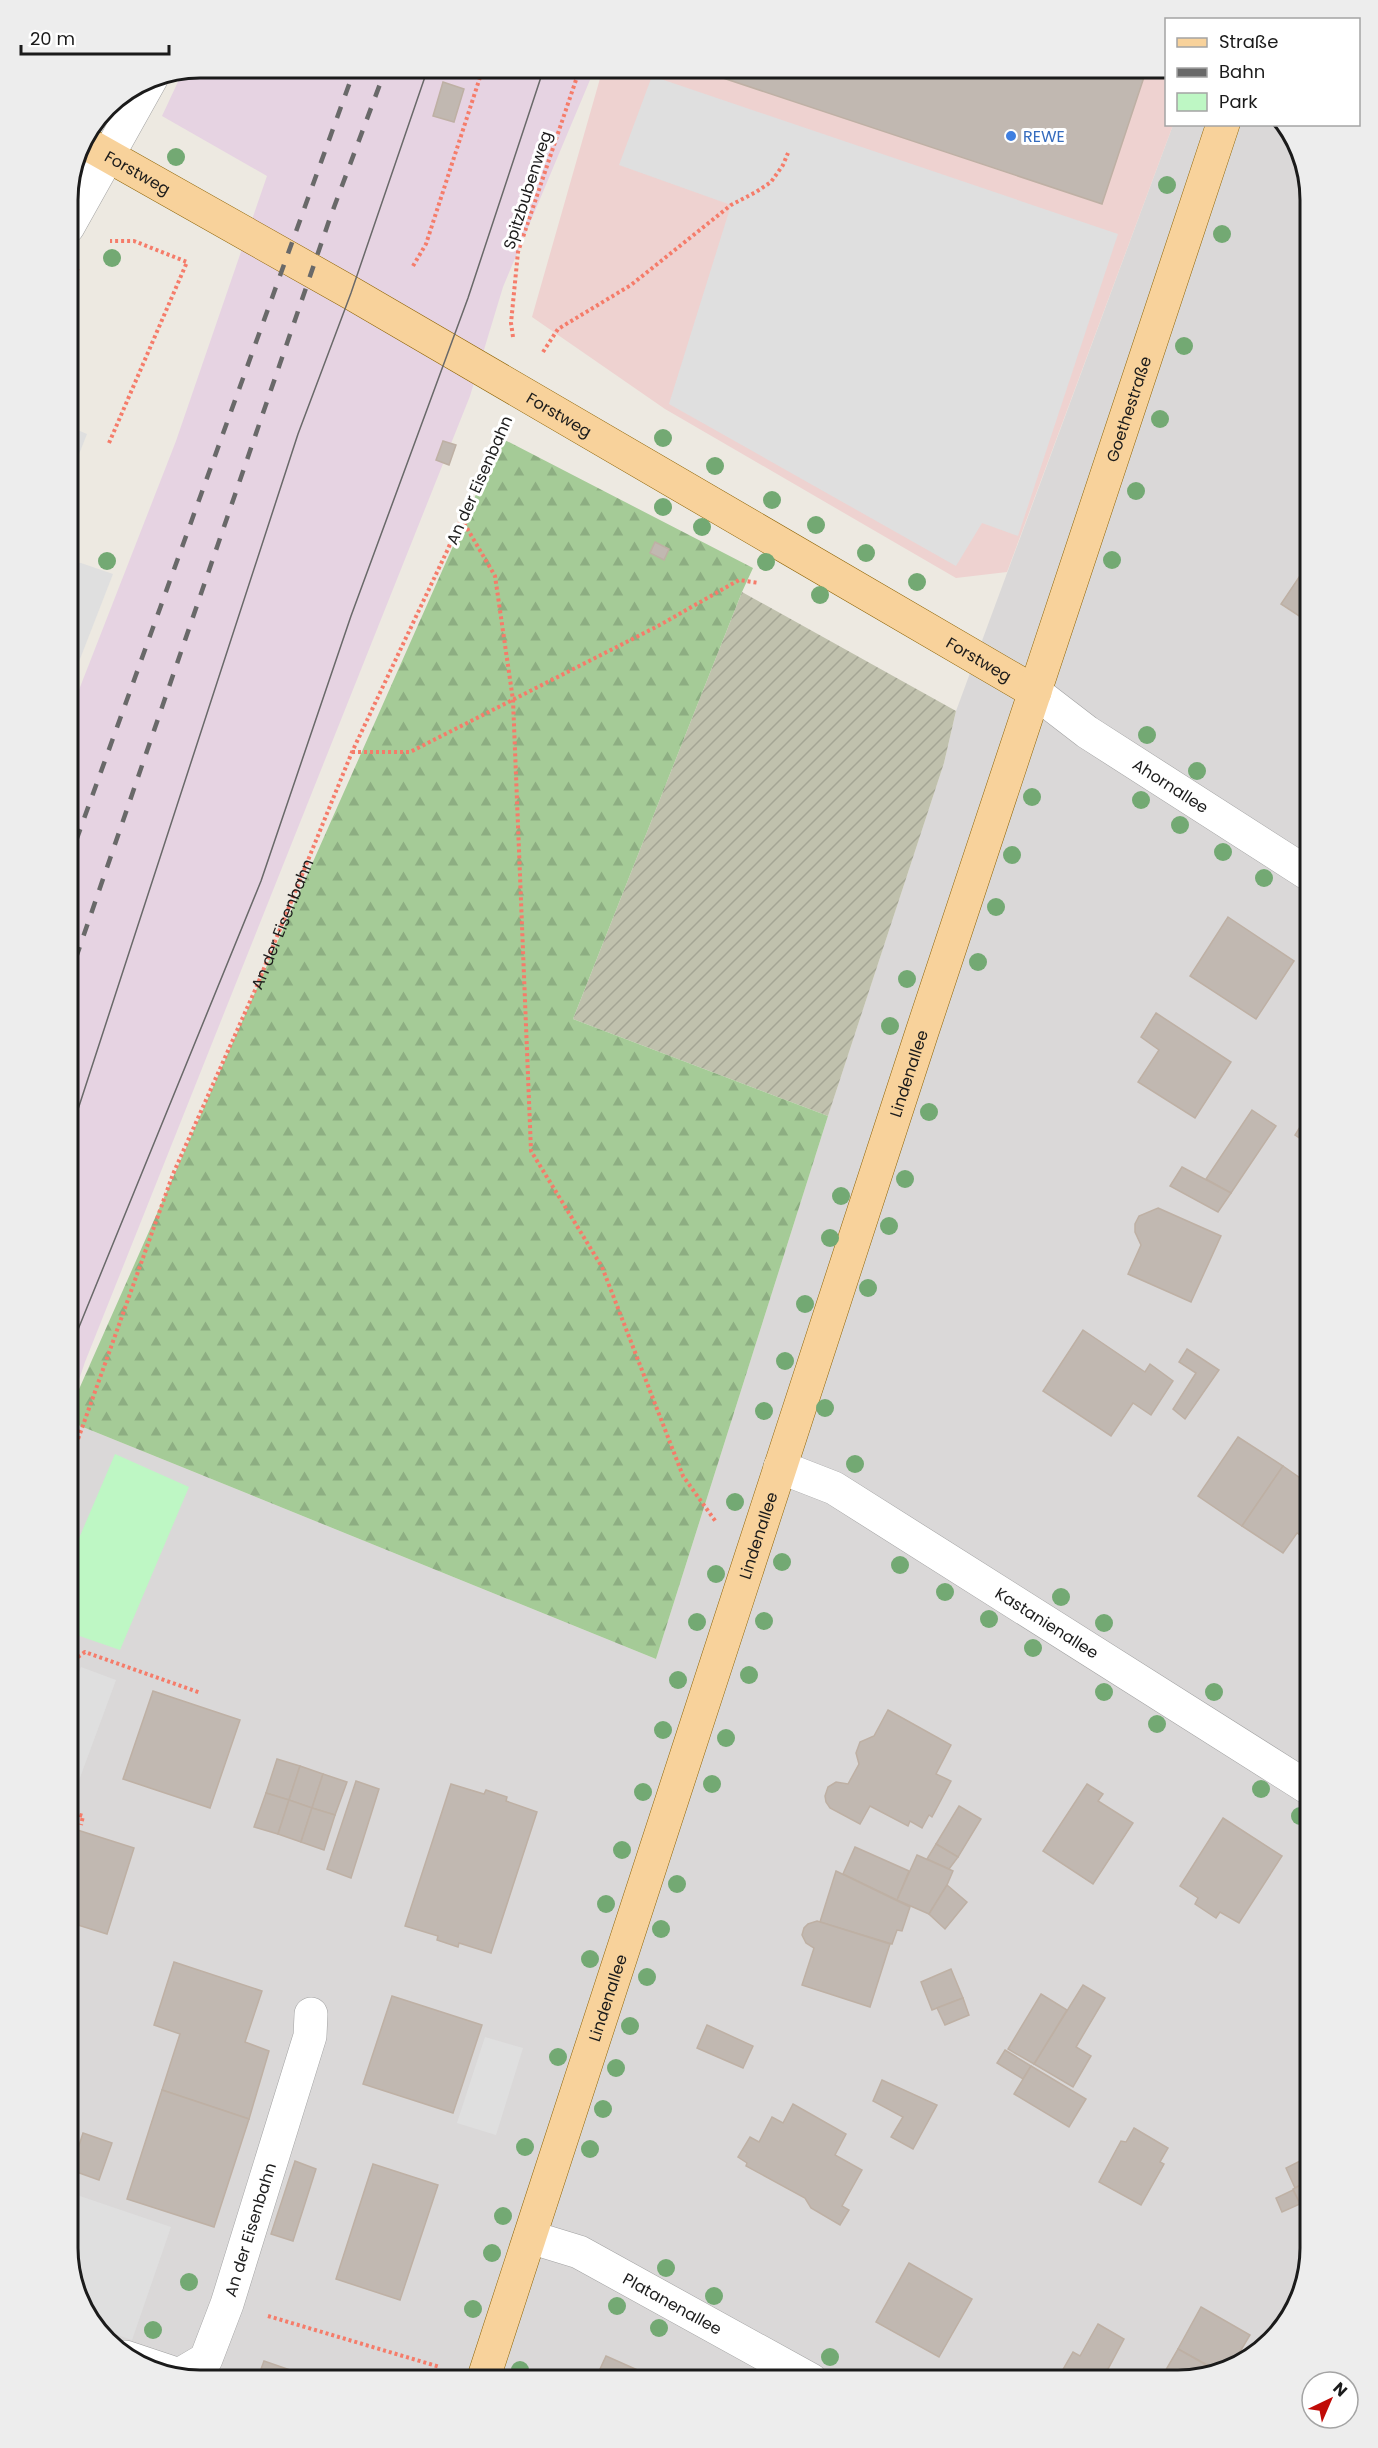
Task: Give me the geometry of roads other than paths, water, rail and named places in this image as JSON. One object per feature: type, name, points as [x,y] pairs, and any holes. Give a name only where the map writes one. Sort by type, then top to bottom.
[{"type":"main road","name":"Goethestraße","points":[[1035,692],[1222,126]]},
{"type":"main road","name":"Forstweg","points":[[95,148],[351,293],[1035,692]]},
{"type":"main road","name":"Lindenallee","points":[[486,2370],[1035,692]]},
{"type":"street","points":[[78,198],[95,148],[137,95]]},
{"type":"street","name":"Ahornallee","points":[[1035,692],[1087,732],[1300,868]]},
{"type":"street","name":"Kastanienallee","points":[[780,1467],[834,1488],[1300,1782]]},
{"type":"street","name":"An der Eisenbahn","points":[[188,2370],[206,2359],[227,2304],[310,2036],[310,2014]]},
{"type":"street","name":"Platanenallee","points":[[530,2237],[579,2252],[793,2370]]},
{"type":"tram line","points":[[78,1109],[298,434],[351,293],[425,78]]},
{"type":"tram line","points":[[78,1329],[261,881],[351,616],[468,298],[541,78]]},
{"type":"railway","points":[[78,835],[351,78]]},
{"type":"railway","points":[[78,952],[330,218],[382,78]]},
{"type":"place","name":"REWE","points":[[1011,136]]}]
